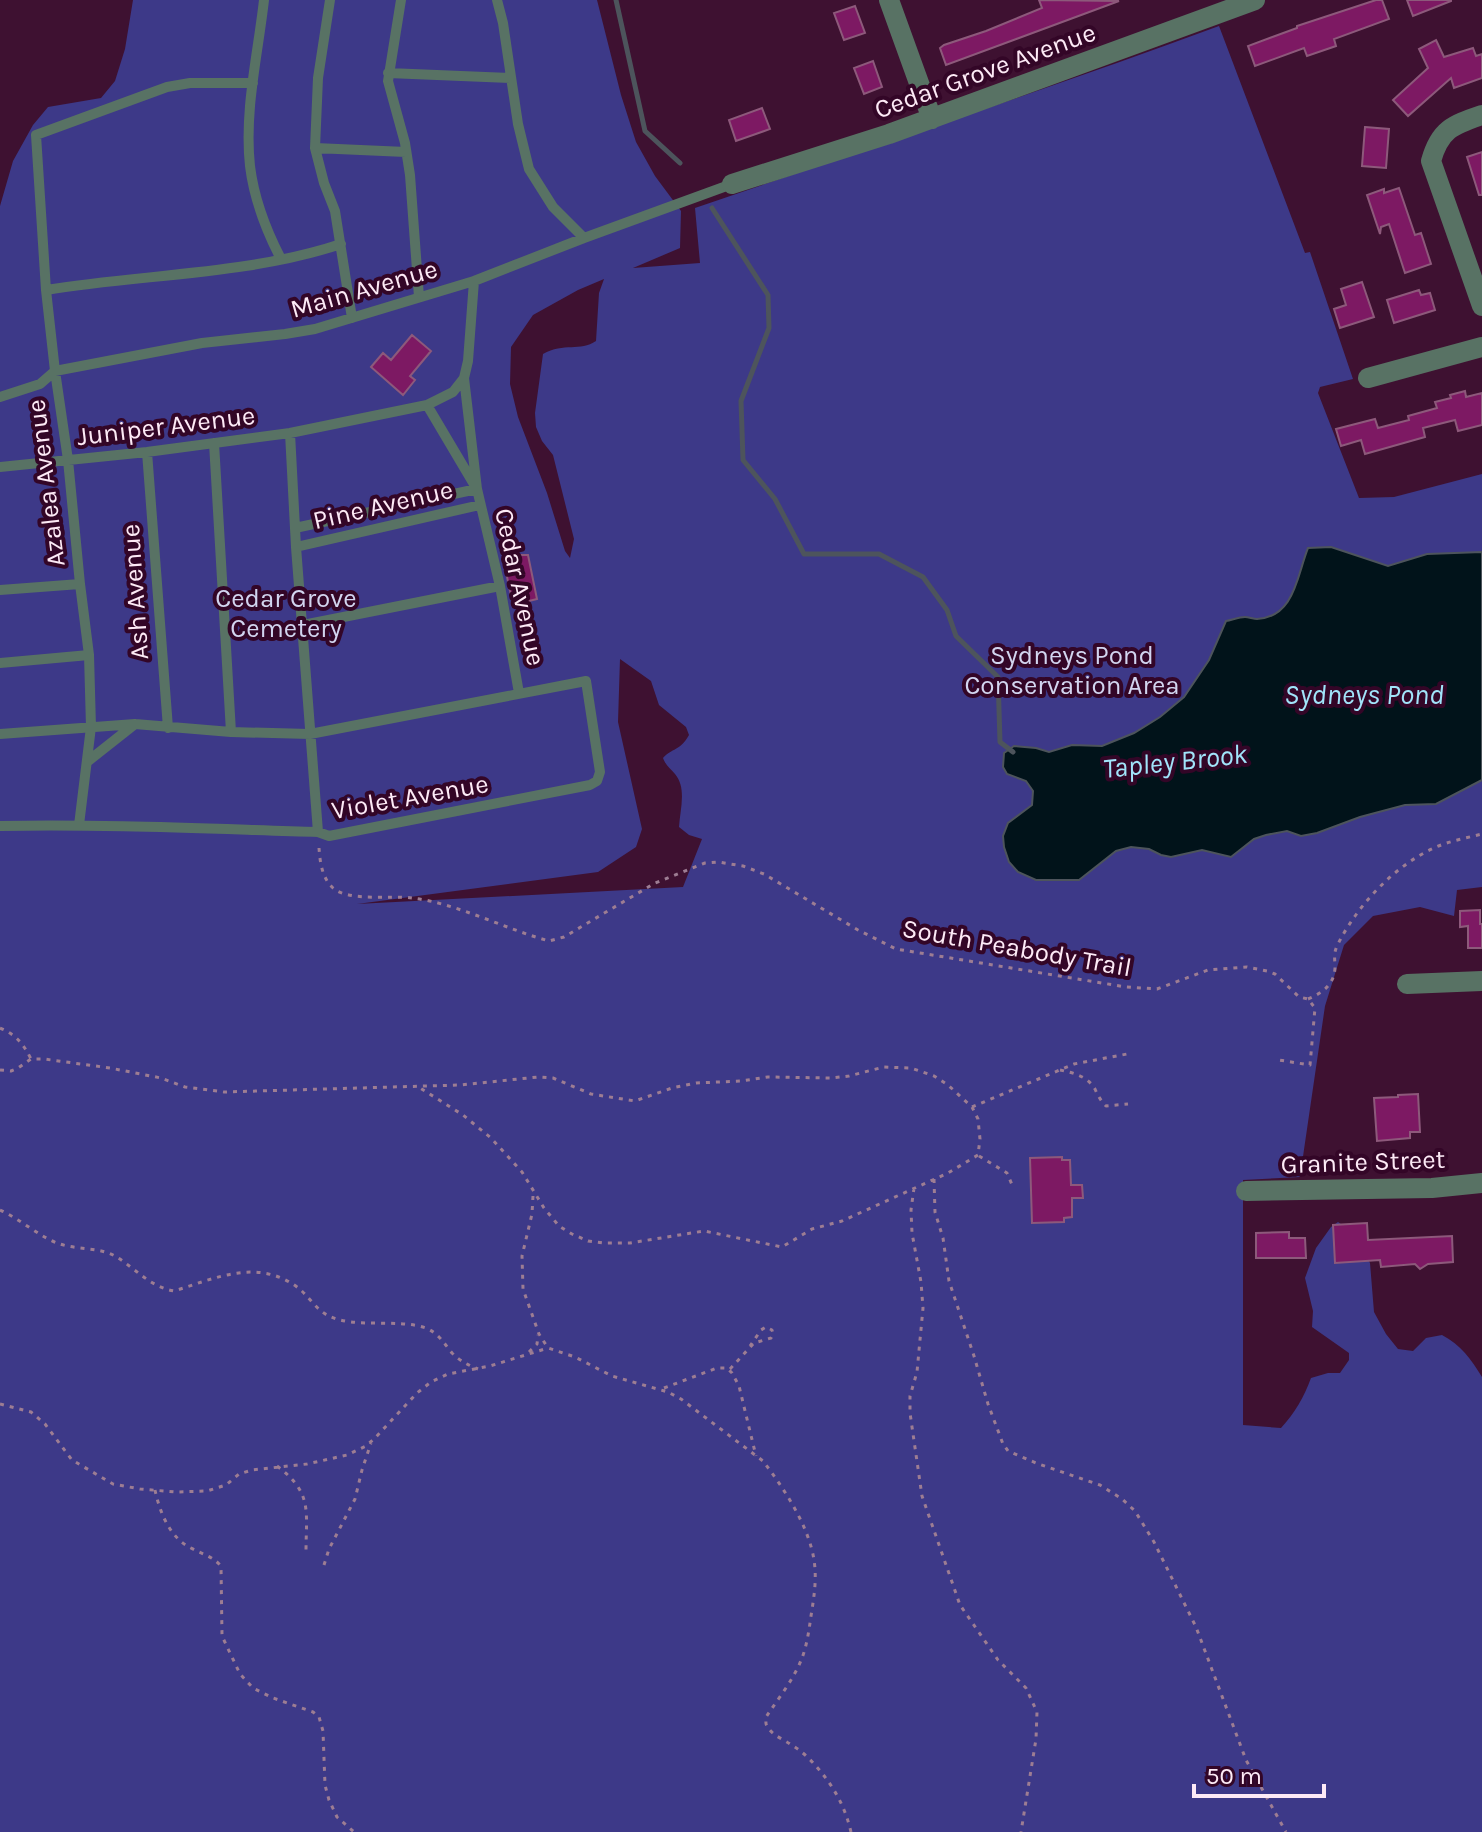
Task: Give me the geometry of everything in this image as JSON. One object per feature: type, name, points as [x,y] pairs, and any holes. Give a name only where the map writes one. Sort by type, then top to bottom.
[{"type":"street","points":[[889,0],[932,119]]},
{"type":"street","name":"Cedar Grove Avenue","points":[[732,184],[932,119],[1255,0]]},
{"type":"street","points":[[1482,115],[1451,127],[1436,144],[1431,161],[1482,306]]},
{"type":"street","points":[[1368,378],[1482,347]]},
{"type":"street","points":[[1407,984],[1482,981]]},
{"type":"street","name":"Granite Street","points":[[1246,1191],[1432,1188],[1482,1183]]},
{"type":"lane","points":[[264,0],[249,122],[250,166],[259,207],[281,259]]},
{"type":"lane","points":[[330,0],[318,78],[315,148],[335,211],[352,318]]},
{"type":"lane","points":[[401,0],[388,81],[405,143],[410,175],[419,297]]},
{"type":"lane","points":[[497,0],[518,124],[529,169],[553,207],[584,238]]},
{"type":"lane","points":[[388,73],[511,78]]},
{"type":"lane","name":"Azalea Avenue","points":[[79,825],[91,727],[89,655],[46,290],[36,135],[167,87],[190,83],[253,83]]},
{"type":"lane","points":[[315,148],[406,152]]},
{"type":"lane","name":"Main Avenue","points":[[0,397],[40,384],[55,371],[202,343],[315,329],[474,281],[732,184]]},
{"type":"lane","points":[[46,290],[250,265],[319,252],[341,244]]},
{"type":"lane","name":"Cedar Avenue","points":[[474,281],[464,378],[477,489],[500,586],[519,693]]},
{"type":"lane","points":[[427,405],[453,392],[464,378]]},
{"type":"lane","name":"Cedar Avenue","points":[[427,405],[477,489]]},
{"type":"lane","name":"Juniper Avenue","points":[[0,467],[290,433],[427,405]]},
{"type":"lane","points":[[290,433],[318,832]]},
{"type":"lane","points":[[214,443],[231,732]]},
{"type":"lane","name":"Ash Avenue","points":[[147,452],[168,728]]},
{"type":"lane","name":"Pine Avenue","points":[[295,528],[477,489]]},
{"type":"lane","name":"Pine Avenue","points":[[296,547],[480,505]]},
{"type":"lane","points":[[0,590],[80,584]]},
{"type":"lane","points":[[303,625],[500,586]]},
{"type":"lane","points":[[0,663],[89,655]]},
{"type":"lane","name":"Violet Avenue","points":[[0,826],[79,825],[318,832],[326,836],[592,784],[600,777],[586,681],[519,693]]},
{"type":"lane","points":[[0,734],[135,724],[231,732],[310,734],[519,693]]},
{"type":"lane","points":[[87,762],[135,724]]},
{"type":"path","name":"South Peabody Trail","points":[[318,832],[323,875],[334,889],[348,895],[413,898],[436,903],[549,941],[564,937],[655,883],[705,863],[718,862],[743,866],[764,874],[896,949],[1153,989],[1164,988],[1208,970],[1247,967],[1275,974],[1299,997],[1308,999]]},
{"type":"path","points":[[1279,1060],[1310,1065],[1315,1008],[1308,999],[1330,983],[1335,972],[1334,953],[1348,925],[1369,899],[1394,873],[1433,848],[1482,834]]},
{"type":"path","points":[[0,1028],[14,1034],[31,1059]]},
{"type":"path","points":[[972,1107],[1074,1064],[1127,1054]]},
{"type":"path","points":[[0,1070],[11,1071],[31,1059],[73,1062],[161,1078],[185,1087],[215,1092],[460,1085],[538,1077],[553,1078],[591,1094],[635,1101],[696,1083],[768,1077],[832,1078],[884,1067],[918,1069],[948,1085],[972,1107],[978,1119],[978,1155]]},
{"type":"path","points":[[1059,1070],[1083,1077],[1106,1106],[1128,1104]]},
{"type":"path","points":[[417,1086],[463,1115],[491,1138],[522,1172],[559,1226],[588,1241],[603,1243],[630,1243],[704,1231],[782,1247],[812,1229],[842,1221],[978,1155]]},
{"type":"path","points":[[978,1155],[1007,1173],[1013,1187]]},
{"type":"path","points":[[934,1179],[935,1212],[943,1238],[949,1281],[1003,1444],[1008,1451],[1036,1463],[1100,1485],[1135,1511],[1196,1627],[1246,1760],[1286,1832]]},
{"type":"path","points":[[914,1188],[912,1233],[923,1308],[917,1372],[910,1404],[919,1480],[960,1605],[998,1660],[1026,1688],[1037,1712],[1036,1739],[1021,1832]]},
{"type":"path","points":[[533,1192],[534,1204],[522,1256],[523,1289],[548,1348]]},
{"type":"path","points":[[0,1210],[58,1244],[113,1255],[156,1285],[169,1290],[240,1272],[271,1273],[297,1287],[330,1317],[425,1328],[438,1336],[459,1359],[478,1369]]},
{"type":"path","points":[[528,1353],[537,1344],[537,1327]]},
{"type":"path","points":[[729,1370],[761,1330],[766,1327],[772,1330],[771,1338],[750,1346]]},
{"type":"path","points":[[0,1404],[31,1412],[45,1424],[72,1460],[113,1484],[176,1492],[207,1491],[226,1485],[239,1474],[252,1470],[307,1464],[347,1455],[373,1440],[425,1386],[448,1374],[478,1369],[548,1348],[575,1357],[612,1376],[661,1389],[681,1399],[763,1461],[792,1504],[810,1541],[815,1594],[809,1633],[801,1659],[766,1717],[766,1726],[812,1761],[835,1788],[851,1832]]},
{"type":"path","points":[[661,1389],[717,1368],[729,1370],[739,1386],[756,1456]]},
{"type":"path","points":[[324,1565],[355,1499],[373,1440]]},
{"type":"path","points":[[277,1466],[291,1477],[303,1493],[306,1552]]},
{"type":"path","points":[[155,1490],[170,1530],[191,1549],[209,1555],[221,1566],[222,1636],[240,1674],[253,1688],[319,1717],[329,1800],[337,1817],[354,1832]]},
{"type":"green space","points":[[133,0],[597,0],[636,142],[655,176],[681,211],[680,248],[633,268],[700,263],[695,208],[1219,26],[1305,253],[1310,252],[1353,379],[1320,387],[1318,393],[1359,498],[1394,497],[1482,474],[1482,887],[1457,890],[1454,916],[1420,907],[1373,916],[1344,945],[1325,1006],[1300,1177],[1243,1180],[1243,1425],[1281,1428],[1299,1404],[1311,1378],[1340,1373],[1349,1360],[1349,1353],[1312,1327],[1313,1311],[1305,1278],[1316,1248],[1338,1222],[1351,1231],[1370,1263],[1374,1312],[1398,1349],[1413,1351],[1426,1338],[1442,1335],[1465,1353],[1482,1377],[1482,1832],[0,1832],[0,206],[13,161],[33,125],[48,107],[101,98],[115,81],[125,49]],"holes":[[[604,279],[599,293],[596,341],[543,354],[535,413],[536,427],[553,455],[574,539],[570,558],[518,417],[510,384],[511,347],[533,315]],[[620,659],[651,681],[659,705],[686,727],[689,735],[663,758],[681,786],[679,827],[689,835],[702,839],[683,887],[357,904],[598,872],[636,847],[642,829],[618,722]]]},
{"type":"water","name":"Sydneys Pond","points":[[1331,547],[1388,566],[1427,554],[1482,552],[1482,780],[1436,804],[1405,805],[1301,836],[1287,831],[1266,835],[1254,839],[1231,857],[1202,850],[1171,857],[1149,849],[1131,847],[1116,851],[1079,880],[1036,880],[1018,872],[1009,862],[1003,836],[1008,823],[1032,805],[1033,791],[1026,781],[1007,774],[1003,767],[1004,753],[1014,746],[1049,752],[1072,745],[1102,746],[1134,733],[1160,717],[1184,697],[1209,660],[1226,621],[1243,617],[1257,619],[1279,611],[1293,593],[1308,548]]},
{"type":"building","points":[[1039,0],[1119,1],[946,65],[940,48],[944,45],[1042,8]]},
{"type":"building","points":[[1382,0],[1389,19],[1334,39],[1336,46],[1307,56],[1304,48],[1255,66],[1248,46]]},
{"type":"building","points":[[1407,0],[1451,0],[1451,1],[1413,16]]},
{"type":"building","points":[[855,6],[865,33],[844,40],[834,13]]},
{"type":"building","points":[[1436,40],[1444,57],[1473,48],[1476,56],[1482,54],[1482,78],[1454,88],[1451,78],[1408,116],[1393,100],[1428,68],[1419,49]]},
{"type":"building","points":[[873,61],[882,87],[864,94],[854,68]]},
{"type":"building","points":[[762,108],[770,129],[736,141],[729,120]]},
{"type":"building","points":[[1365,127],[1389,129],[1386,168],[1362,166]]},
{"type":"building","points":[[1482,152],[1482,195],[1479,195],[1467,157]]},
{"type":"building","points":[[1399,188],[1415,235],[1421,233],[1431,264],[1405,273],[1389,224],[1381,227],[1380,234],[1367,195]]},
{"type":"building","points":[[1362,282],[1374,317],[1340,328],[1334,309],[1346,305],[1341,289]]},
{"type":"building","points":[[1419,290],[1421,295],[1430,293],[1435,310],[1394,323],[1387,300]]},
{"type":"building","points":[[412,335],[431,351],[410,376],[415,380],[403,395],[371,367],[383,353],[391,360]]},
{"type":"building","points":[[1465,391],[1466,397],[1482,393],[1482,425],[1458,431],[1455,420],[1423,428],[1425,437],[1365,454],[1361,440],[1341,446],[1336,429],[1375,419],[1378,428],[1409,420],[1408,416],[1437,408],[1435,402]]},
{"type":"building","points":[[528,555],[537,599],[513,605],[503,558]]},
{"type":"building","points":[[1480,910],[1482,948],[1468,948],[1468,926],[1460,927],[1460,911]]},
{"type":"building","points":[[1418,1094],[1420,1132],[1410,1132],[1410,1138],[1377,1141],[1374,1098]]},
{"type":"building","points":[[1062,1157],[1062,1160],[1070,1160],[1071,1185],[1082,1185],[1083,1198],[1072,1198],[1072,1217],[1064,1218],[1064,1222],[1032,1223],[1030,1158]]},
{"type":"building","points":[[1367,1223],[1368,1240],[1452,1236],[1453,1262],[1428,1264],[1420,1269],[1415,1264],[1381,1267],[1380,1260],[1335,1263],[1333,1225]]},
{"type":"building","points":[[1289,1232],[1289,1238],[1305,1238],[1306,1258],[1256,1258],[1256,1233]]},
{"type":"waterway","name":"Tapley Brook","points":[[616,0],[645,131],[680,163]]},
{"type":"waterway","name":"Tapley Brook","points":[[712,208],[768,295],[769,328],[741,401],[743,460],[775,499],[804,554],[879,554],[923,577],[947,610],[956,636],[998,677],[1000,742],[1013,752]]},
{"type":"park label","name":"Cedar Grove Cemetery","points":[[286,613]]},
{"type":"park label","name":"Sydneys Pond Conservation Area","points":[[1072,670]]}]
